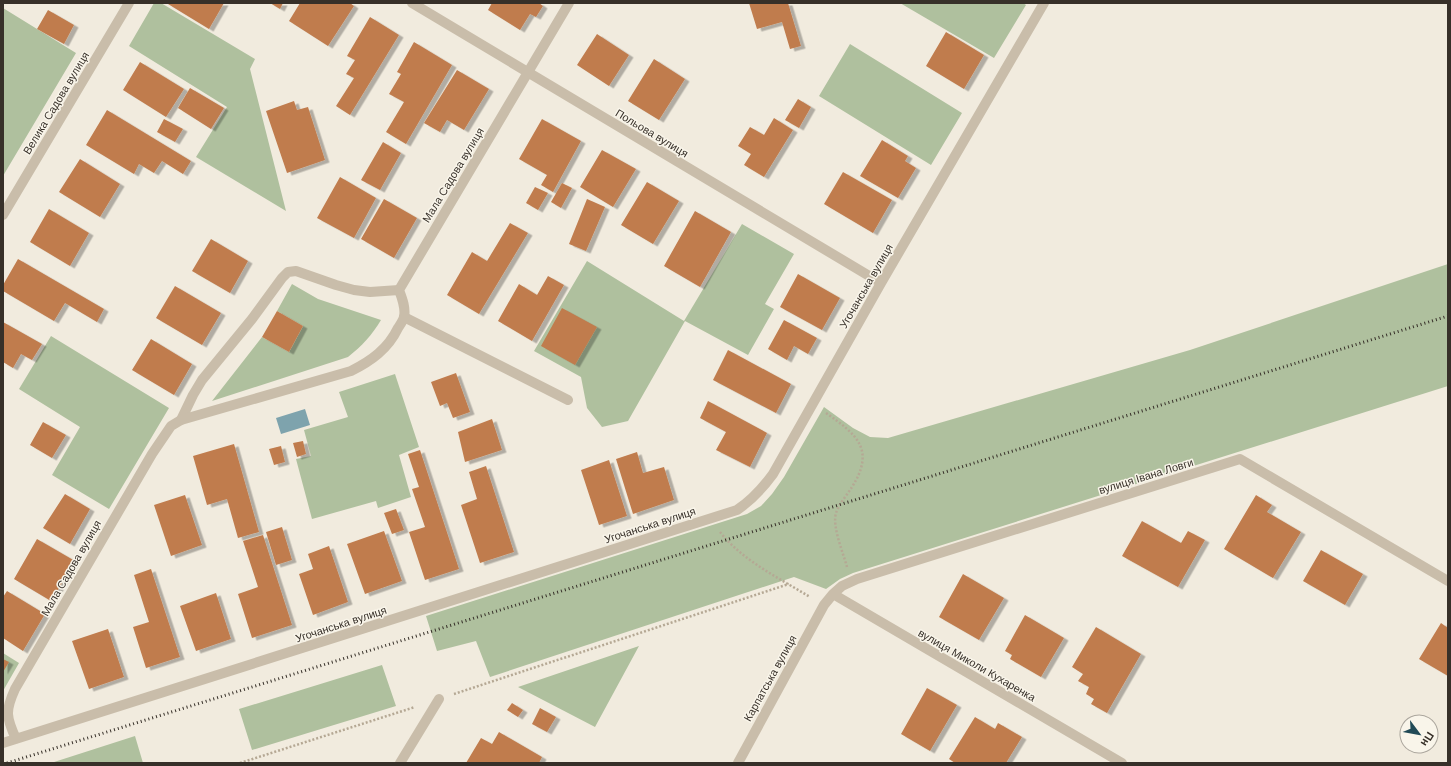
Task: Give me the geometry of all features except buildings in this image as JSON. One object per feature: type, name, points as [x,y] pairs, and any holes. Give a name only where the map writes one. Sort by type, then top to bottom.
[{"type":"street","name":"Велика Садова вулиця","points":[[3,215],[129,3]]},
{"type":"street","name":"Польова вулиця","points":[[412,3],[881,283]]},
{"type":"street","name":"Мала Садова вулиця","points":[[181,420],[202,380],[288,272],[296,271],[354,290],[370,292],[399,290],[569,3]]},
{"type":"street","name":"Угочанська вулиця","points":[[3,743],[423,611],[737,510],[750,501],[762,489],[773,474],[881,283],[1044,3]]},
{"type":"street","points":[[399,290],[404,304],[404,317],[568,400]]},
{"type":"street","name":"Мала Садова вулиця","points":[[16,739],[9,724],[8,713],[10,701],[15,689],[152,454],[170,426],[181,420],[351,371],[368,363],[381,352],[394,336],[404,317]]},
{"type":"street","name":"вулиця Івана Ловги","points":[[833,594],[842,586],[851,582],[1240,459],[1448,581]]},
{"type":"street","points":[[824,605],[833,594]]},
{"type":"street","name":"вулиця Миколи Кухаренка","points":[[833,594],[1122,763]]},
{"type":"street","name":"Карпатська вулиця","points":[[738,763],[824,605]]},
{"type":"street","points":[[400,763],[439,699]]},
{"type":"path","points":[[812,403],[846,427],[856,437],[862,449],[863,463],[859,476],[840,505],[836,513],[835,523],[851,582]]},
{"type":"path","points":[[711,518],[727,540],[741,554],[824,605]]},
{"type":"path","points":[[240,763],[789,584]]},
{"type":"green space","points":[[154,3],[161,3],[255,59],[250,69],[286,211],[196,157],[227,107],[129,46]]},
{"type":"green space","points":[[900,3],[1023,3],[1026,5],[994,58]]},
{"type":"green space","points":[[3,8],[76,53],[3,176]]},
{"type":"green space","points":[[850,44],[962,113],[931,165],[819,96]]},
{"type":"green space","points":[[742,224],[794,254],[765,304],[774,309],[748,355],[685,321],[628,421],[602,427],[587,408],[581,377],[534,351],[587,261],[684,321]]},
{"type":"green space","points":[[1448,264],[1448,386],[853,573],[840,579],[826,589],[794,577],[490,677],[476,641],[437,651],[426,616],[747,514],[761,506],[784,477],[824,407],[853,428],[870,437],[888,438],[1190,350]]},
{"type":"green space","points":[[292,284],[318,299],[381,320],[374,331],[358,349],[348,357],[212,401],[262,337],[289,352],[303,326],[277,311]]},
{"type":"green space","points":[[51,336],[169,408],[109,509],[52,475],[80,427],[19,389]]},
{"type":"green space","points":[[395,374],[419,447],[399,455],[411,497],[378,508],[376,501],[312,519],[296,459],[311,456],[304,430],[348,417],[339,392]]},
{"type":"green space","points":[[639,646],[595,727],[518,687]]},
{"type":"green space","points":[[3,653],[19,663],[3,691]]},
{"type":"green space","points":[[382,665],[396,706],[252,750],[239,709]]},
{"type":"green space","points":[[135,736],[143,763],[51,763]]},
{"type":"water","points":[[305,409],[310,425],[281,434],[276,418]]},
{"type":"railway","points":[[7,763],[1448,316]]}]
